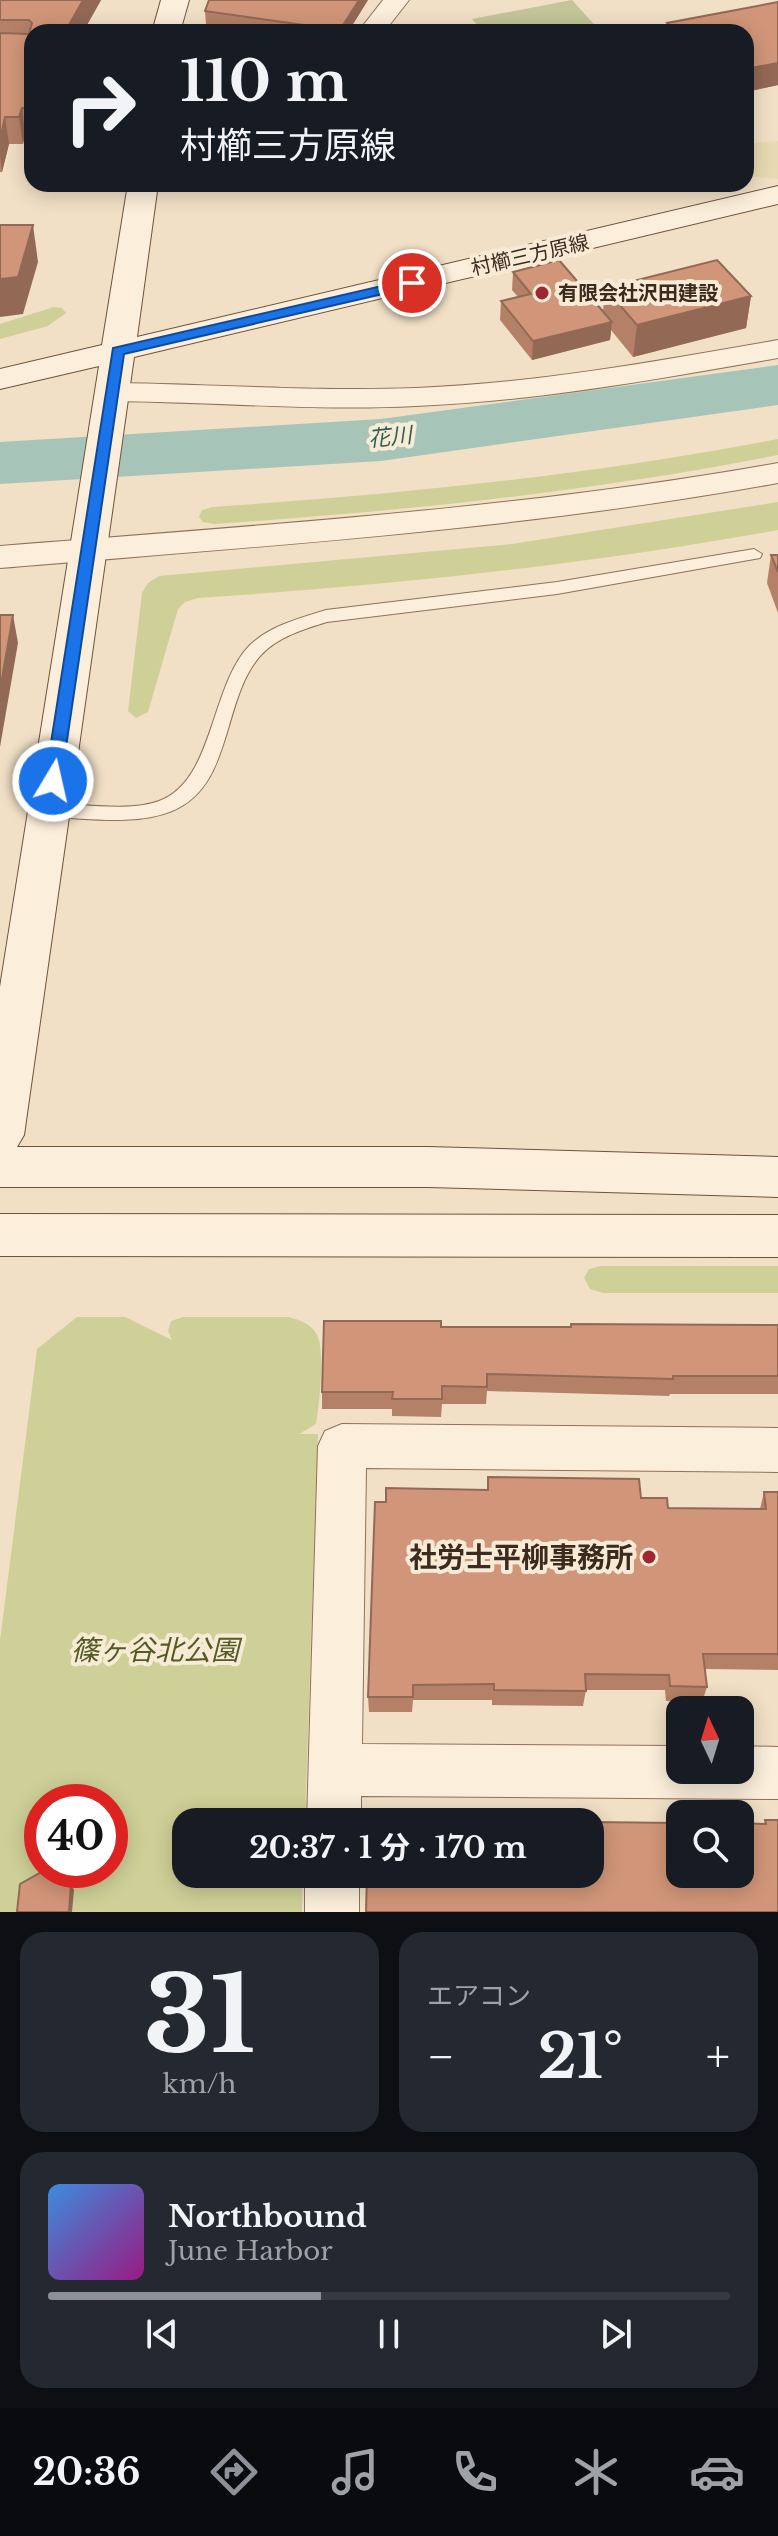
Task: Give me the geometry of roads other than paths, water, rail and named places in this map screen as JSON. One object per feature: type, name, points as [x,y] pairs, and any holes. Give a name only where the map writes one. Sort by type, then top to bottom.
[{"type":"street","points":[[168,24],[175,0]]},
{"type":"street","points":[[377,24],[396,0]]},
{"type":"street","points":[[0,1135],[142,192]]},
{"type":"street","name":"村櫛三方原線","points":[[0,379],[778,195]]},
{"type":"street","points":[[110,404],[456,395],[663,369],[778,349]]},
{"type":"street","points":[[0,557],[331,533],[502,516],[668,493],[778,473]]},
{"type":"street","points":[[0,1167],[428,1167],[778,1177]]},
{"type":"street","points":[[0,1235],[778,1236]]},
{"type":"street","points":[[334,1808],[342,1446],[778,1450]]},
{"type":"street","points":[[335,1770],[778,1773]]},
{"type":"street","points":[[332,1888],[332,1912]]},
{"type":"lane","points":[[49,810],[163,808],[186,796],[199,779],[241,668],[256,650],[300,624],[326,616],[531,592],[754,554]]},
{"type":"waterway","name":"花川","points":[[0,463],[381,440],[778,385]]},
{"type":"place","name":"有限会社沢田建設","points":[[542,293]]},
{"type":"place","name":"社労士平柳事務所","points":[[649,1557]]},
{"type":"park label","name":"篠ヶ谷北公園","points":[[155,1650]]}]
